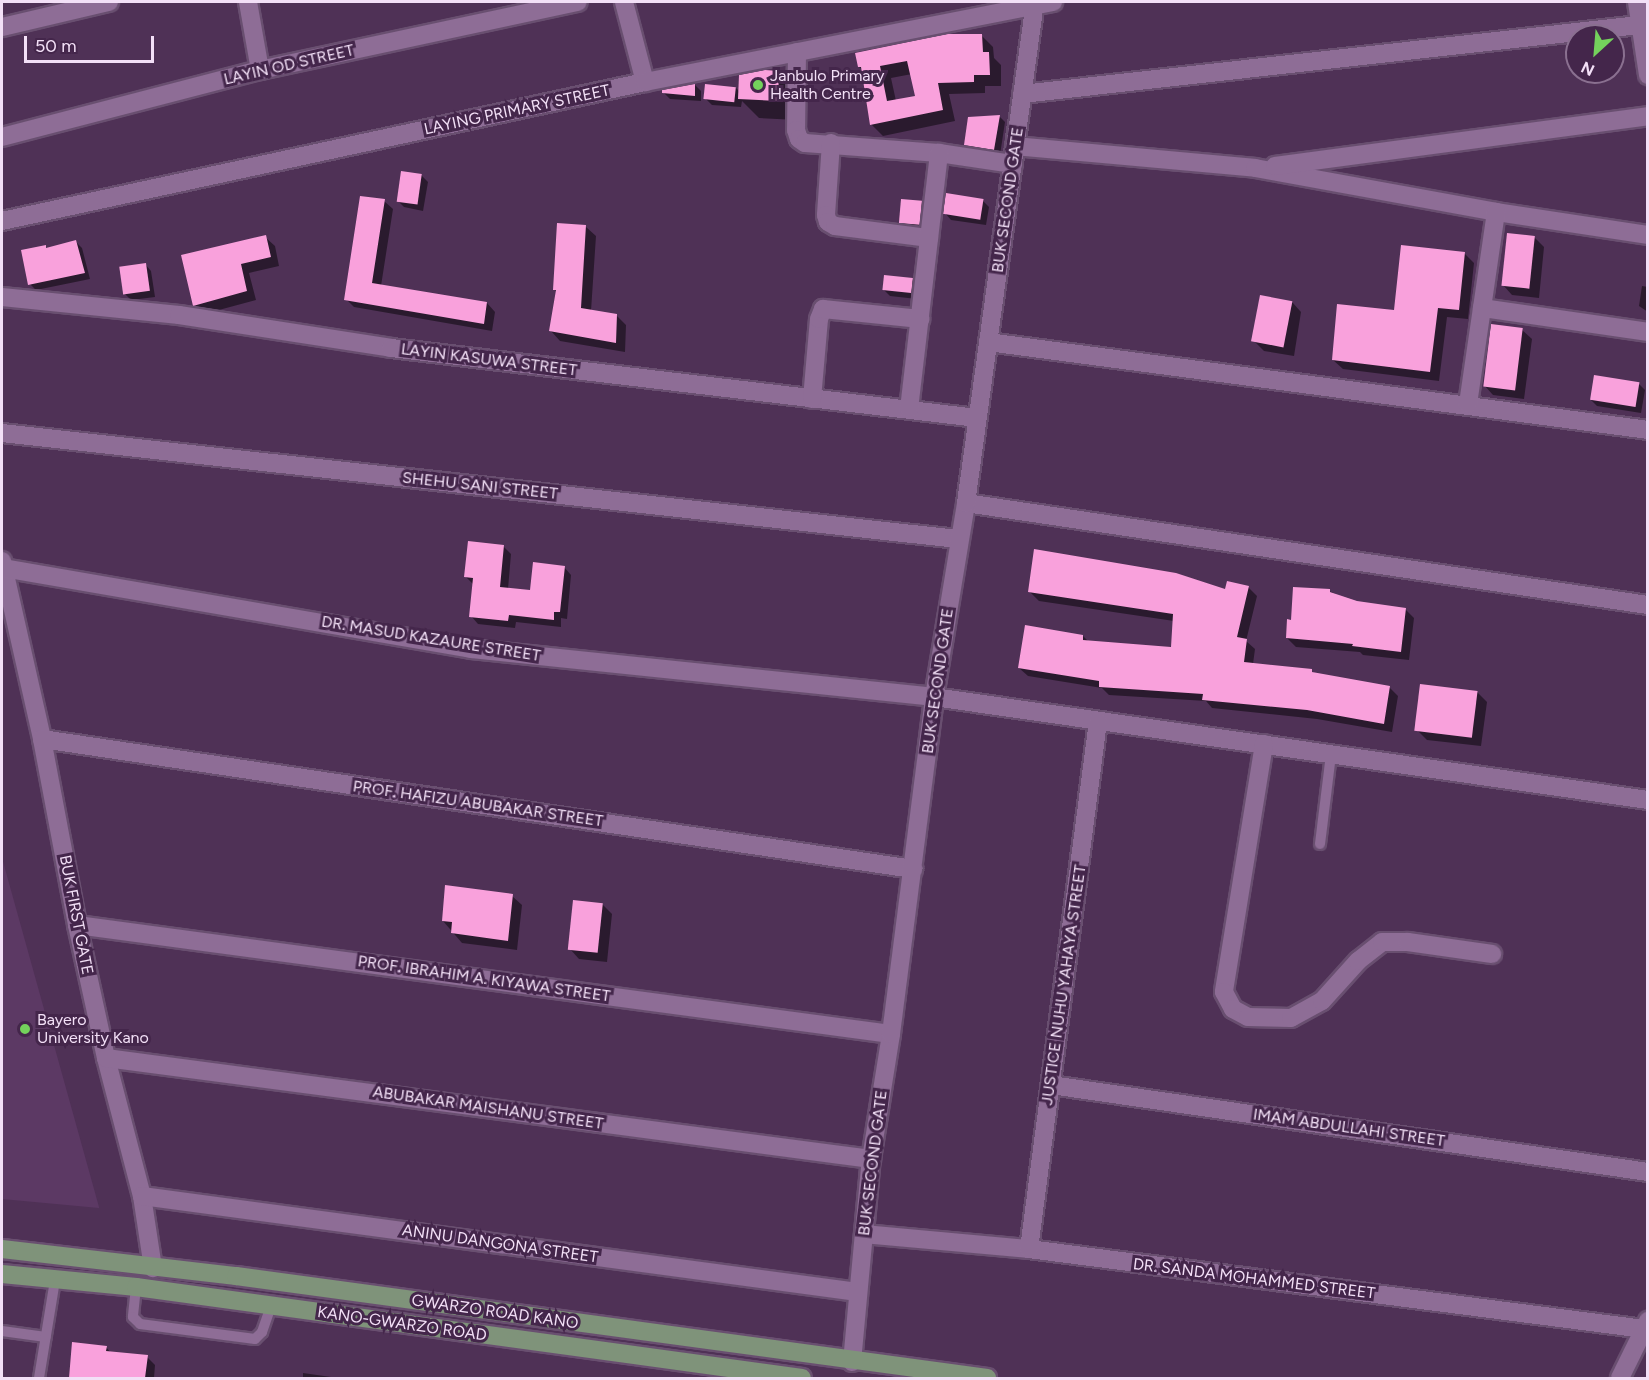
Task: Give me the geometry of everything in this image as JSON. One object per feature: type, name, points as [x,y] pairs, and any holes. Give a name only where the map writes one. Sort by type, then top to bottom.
[{"type":"main road","name":"GWARZO ROAD KANO","points":[[2,1249],[236,1276],[852,1362],[987,1378]]},
{"type":"main road","name":"KANO-GWARZO ROAD","points":[[2,1274],[136,1287],[802,1378]]},
{"type":"street","points":[[2,27],[109,2]]},
{"type":"street","points":[[248,2],[260,70]]},
{"type":"street","name":"LAYIN OD STREET","points":[[2,137],[260,70],[578,2]]},
{"type":"street","points":[[624,2],[645,82]]},
{"type":"street","name":"LAYING PRIMARY STREET","points":[[2,221],[645,82],[1035,3],[1053,2]]},
{"type":"street","points":[[1636,2],[1644,25],[1647,75]]},
{"type":"street","name":"BUK SECOND GATE","points":[[852,1362],[871,1159],[891,1034],[934,697],[958,539],[966,503],[1035,3]]},
{"type":"street","points":[[1022,94],[1644,25]]},
{"type":"street","points":[[797,52],[796,130],[800,139],[805,143],[831,143],[939,153],[1255,168],[1496,212],[1647,235]]},
{"type":"street","points":[[1255,168],[1647,116]]},
{"type":"street","points":[[831,143],[826,215],[828,222],[835,226],[929,238]]},
{"type":"street","points":[[909,409],[939,153]]},
{"type":"street","points":[[1468,404],[1496,212]]},
{"type":"street","name":"LAYIN KASUWA STREET","points":[[2,297],[179,315],[391,348],[977,418]]},
{"type":"street","points":[[1482,308],[1647,332]]},
{"type":"street","points":[[812,399],[819,319],[823,309],[920,319]]},
{"type":"street","points":[[988,342],[1468,404],[1647,430]]},
{"type":"street","name":"SHEHU SANI STREET","points":[[2,433],[958,539]]},
{"type":"street","points":[[966,503],[1647,605]]},
{"type":"street","name":"DR. MASUD KAZAURE STREET","points":[[2,565],[471,649],[934,697],[1647,800]]},
{"type":"street","name":"BUK FIRST GATE","points":[[2,565],[42,739],[77,925],[106,1058],[142,1196],[153,1268]]},
{"type":"street","name":"JUSTICE NUHU YAHAYA STREET","points":[[1029,1250],[1098,721]]},
{"type":"street","name":"PROF. HAFIZU ABUBAKAR STREET","points":[[42,739],[913,868]]},
{"type":"street","points":[[1264,744],[1224,992],[1233,1009],[1248,1017],[1291,1018],[1322,1001],[1358,961],[1383,942],[1408,942],[1492,954]]},
{"type":"street","name":"PROF. IBRAHIM A. KIYAWA STREET","points":[[77,925],[891,1034]]},
{"type":"street","name":"ABUBAKAR MAISHANU STREET","points":[[106,1058],[871,1159]]},
{"type":"street","name":"IMAM ABDULLAHI STREET","points":[[1051,1085],[1647,1172]]},
{"type":"street","name":"ANINU DANGONA STREET","points":[[142,1196],[858,1292]]},
{"type":"street","name":"DR. SANDA MOHAMMED STREET","points":[[864,1234],[1029,1250],[1646,1325]]},
{"type":"street","points":[[1620,1378],[1646,1325]]},
{"type":"lane","points":[[1320,844],[1331,754]]},
{"type":"lane","points":[[39,1378],[55,1280]]},
{"type":"lane","points":[[136,1287],[133,1317],[140,1324],[255,1339],[262,1332],[271,1306]]},
{"type":"lane","points":[[2,1331],[46,1337]]},
{"type":"shaded area","name":"Bayero University Kano","points":[[2,858],[99,1207],[99,1208],[2,1199]]},
{"type":"building","points":[[947,34],[982,34],[983,52],[989,52],[990,75],[974,75],[974,82],[938,83],[943,110],[870,125],[861,67],[858,67],[855,53]],"holes":[[[907,61],[915,96],[887,101],[880,66]]]},
{"type":"building","name":"Janbulo Primary Health Centre","points":[[765,70],[779,71],[778,101],[738,99],[739,75]]},
{"type":"building","points":[[695,84],[695,96],[662,93],[662,90]]},
{"type":"building","points":[[705,84],[736,87],[734,102],[703,99]]},
{"type":"building","points":[[1000,115],[994,150],[964,145],[968,117]]},
{"type":"building","points":[[401,171],[422,174],[417,205],[397,202]]},
{"type":"building","points":[[946,193],[984,199],[980,220],[943,214]]},
{"type":"building","points":[[360,196],[385,199],[372,283],[487,302],[484,324],[344,300]]},
{"type":"building","points":[[901,199],[922,201],[920,225],[899,223]]},
{"type":"building","points":[[557,223],[586,225],[581,308],[617,314],[616,343],[549,331],[556,290],[553,290]]},
{"type":"building","points":[[1507,233],[1535,236],[1529,289],[1501,286]]},
{"type":"building","points":[[266,235],[271,257],[241,264],[247,291],[193,306],[181,255]]},
{"type":"building","points":[[76,240],[85,273],[28,285],[21,250],[46,245],[46,248]]},
{"type":"building","points":[[1401,245],[1465,252],[1459,310],[1438,308],[1430,372],[1332,360],[1337,304],[1394,310]]},
{"type":"building","points":[[146,263],[150,291],[123,294],[119,267]]},
{"type":"building","points":[[884,275],[913,278],[911,293],[882,290]]},
{"type":"building","points":[[1260,295],[1292,301],[1283,347],[1251,341]]},
{"type":"building","points":[[1491,324],[1523,328],[1515,390],[1483,387]]},
{"type":"building","points":[[1594,375],[1639,382],[1636,407],[1590,400]]},
{"type":"building","points":[[468,541],[504,545],[500,587],[530,590],[533,562],[565,566],[560,612],[554,612],[554,620],[509,615],[508,621],[469,617],[473,578],[464,577]]},
{"type":"building","points":[[1034,549],[1176,573],[1225,589],[1227,581],[1249,586],[1237,637],[1247,639],[1244,662],[1312,669],[1312,672],[1390,686],[1384,724],[1307,710],[1202,700],[1203,694],[1099,687],[1099,681],[1018,668],[1025,625],[1083,635],[1083,640],[1171,647],[1173,614],[1028,592]]},
{"type":"building","points":[[1293,587],[1330,589],[1330,592],[1357,601],[1406,608],[1401,652],[1352,646],[1353,644],[1286,638],[1287,619],[1291,620]]},
{"type":"building","points":[[1420,684],[1478,691],[1472,738],[1414,731]]},
{"type":"building","points":[[445,885],[513,894],[508,941],[451,933],[452,922],[442,921]]},
{"type":"building","points":[[573,900],[603,903],[598,953],[568,950]]},
{"type":"building","points":[[72,1342],[107,1346],[106,1351],[148,1355],[145,1378],[69,1378]]},
{"type":"place","name":"Janbulo Primary Health Centre","points":[[758,85]]},
{"type":"place","name":"Bayero University Kano","points":[[25,1029]]}]
